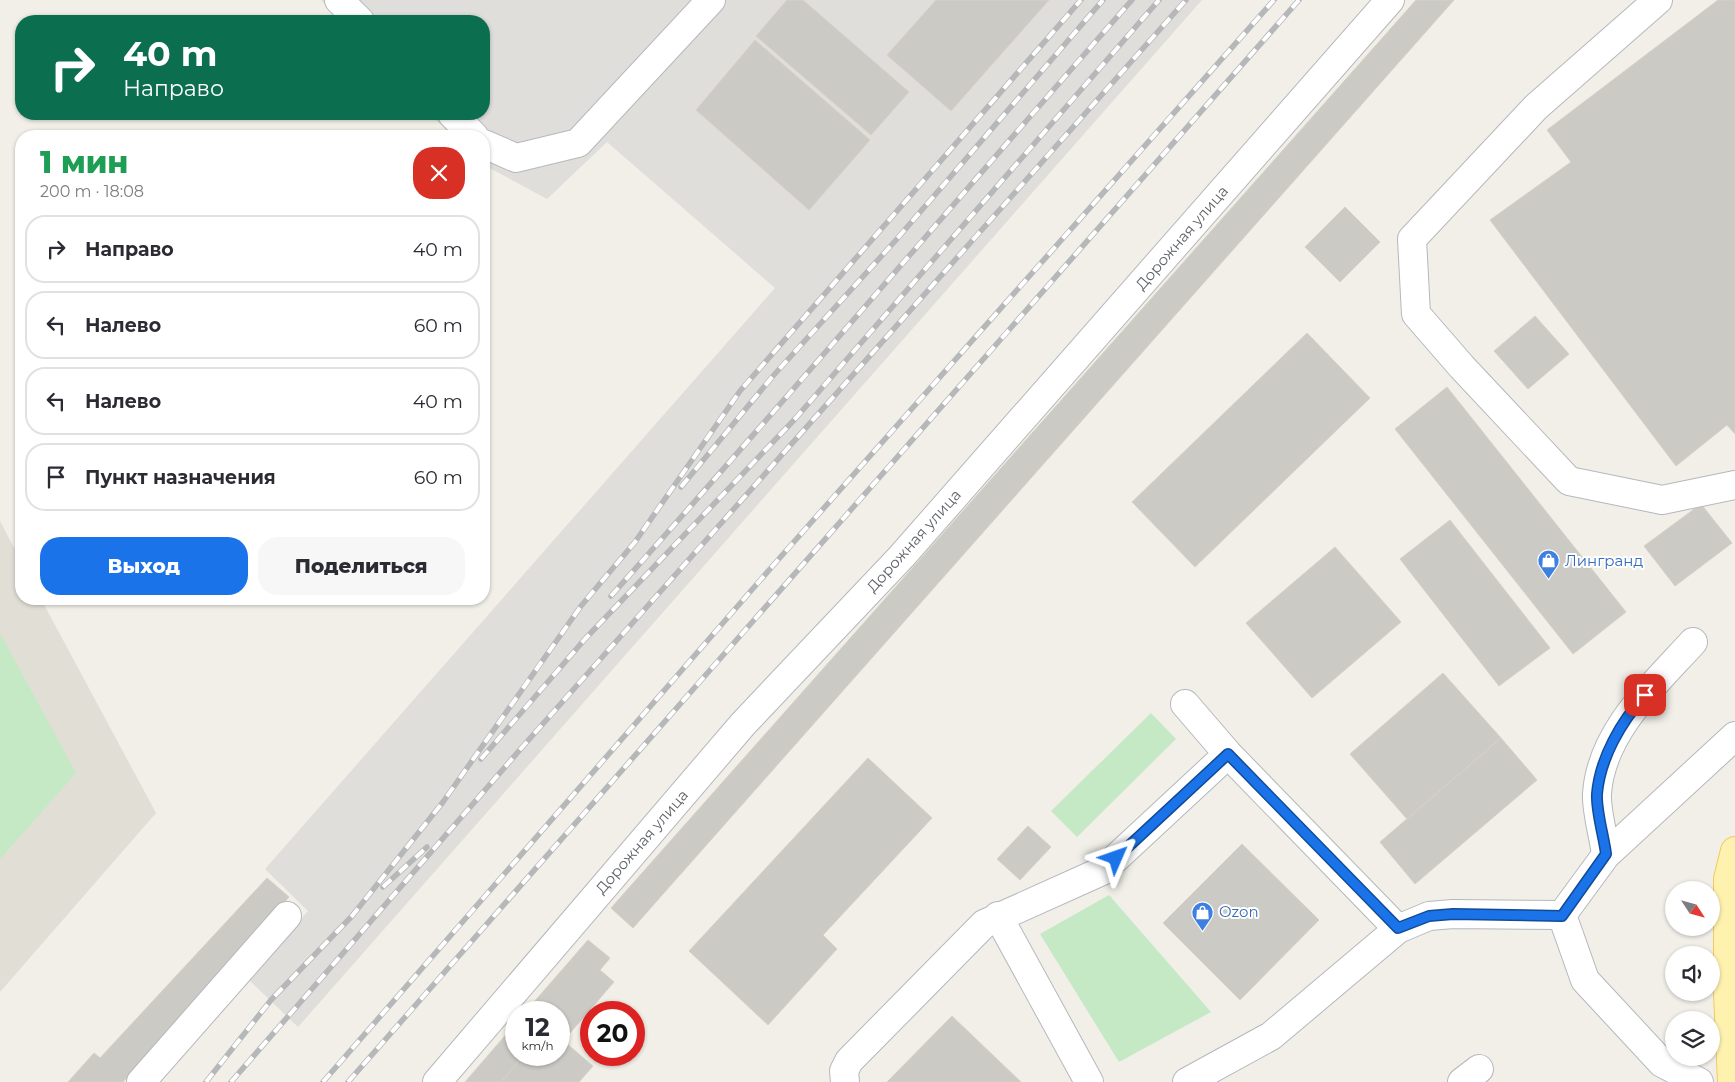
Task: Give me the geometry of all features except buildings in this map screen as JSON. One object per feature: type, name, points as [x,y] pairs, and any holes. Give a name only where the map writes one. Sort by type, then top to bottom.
[{"type":"main road","points":[[1732,1082],[1728,993],[1728,880],[1735,851]]},
{"type":"street","points":[[339,0],[354,15]]},
{"type":"street","points":[[490,147],[516,158],[578,143],[711,0]]},
{"type":"street","name":"Дорожная улица","points":[[437,1082],[743,724],[902,556],[1390,0]]},
{"type":"street","points":[[1658,0],[1536,107],[1412,239],[1416,314],[1462,367],[1569,481],[1662,500],[1735,485]]},
{"type":"street","points":[[458,120],[468,130]]},
{"type":"street","points":[[1606,854],[1597,795],[1606,755],[1633,709],[1693,642]]},
{"type":"street","points":[[1185,704],[1228,754],[1398,928]]},
{"type":"street","points":[[1562,916],[1606,854],[1735,736]]},
{"type":"street","points":[[845,1082],[844,1071],[850,1061],[984,924],[998,916],[1102,871],[1228,754]]},
{"type":"street","points":[[1187,1082],[1271,1036],[1398,928],[1429,916],[1453,914],[1562,916]]},
{"type":"street","points":[[141,1082],[287,916]]},
{"type":"street","points":[[998,916],[1089,1082]]},
{"type":"street","points":[[1562,916],[1585,980],[1662,1062],[1699,1082]]},
{"type":"shaded area","points":[[321,0],[1202,0],[298,1027],[248,979],[308,911],[265,869],[775,288],[607,142],[547,199],[490,168],[490,130],[446,130],[436,120],[490,120],[490,15],[335,15]]},
{"type":"shaded area","points":[[0,521],[15,550],[15,605],[44,605],[156,813],[0,992]]},
{"type":"green space","points":[[0,633],[76,773],[0,859]]},
{"type":"green space","points":[[1151,713],[1176,739],[1077,837],[1051,811]]},
{"type":"green space","points":[[1109,895],[1211,1012],[1119,1062],[1040,934]]},
{"type":"railway","points":[[206,1082],[271,1000],[352,916],[443,802],[581,606],[635,542],[740,391],[1081,0]]},
{"type":"railway","points":[[681,487],[773,376],[896,240],[1103,0]]},
{"type":"railway","points":[[611,596],[1132,0]]},
{"type":"railway","points":[[481,759],[585,639],[795,419],[1159,0]]},
{"type":"railway","points":[[231,1082],[525,744],[1186,0]]},
{"type":"railway","points":[[323,1082],[777,561],[1274,0]]},
{"type":"railway","points":[[348,1082],[1299,0]]},
{"type":"railway","points":[[383,887],[427,847]]},
{"type":"place","name":"Лингранд","points":[[1549,580]]},
{"type":"place","name":"Ozon","points":[[1203,931]]},
{"type":"route","points":[[1116,858],[1228,754],[1398,928],[1429,916],[1453,914],[1562,916],[1606,854],[1597,795],[1606,755],[1633,709],[1645,695]]}]
